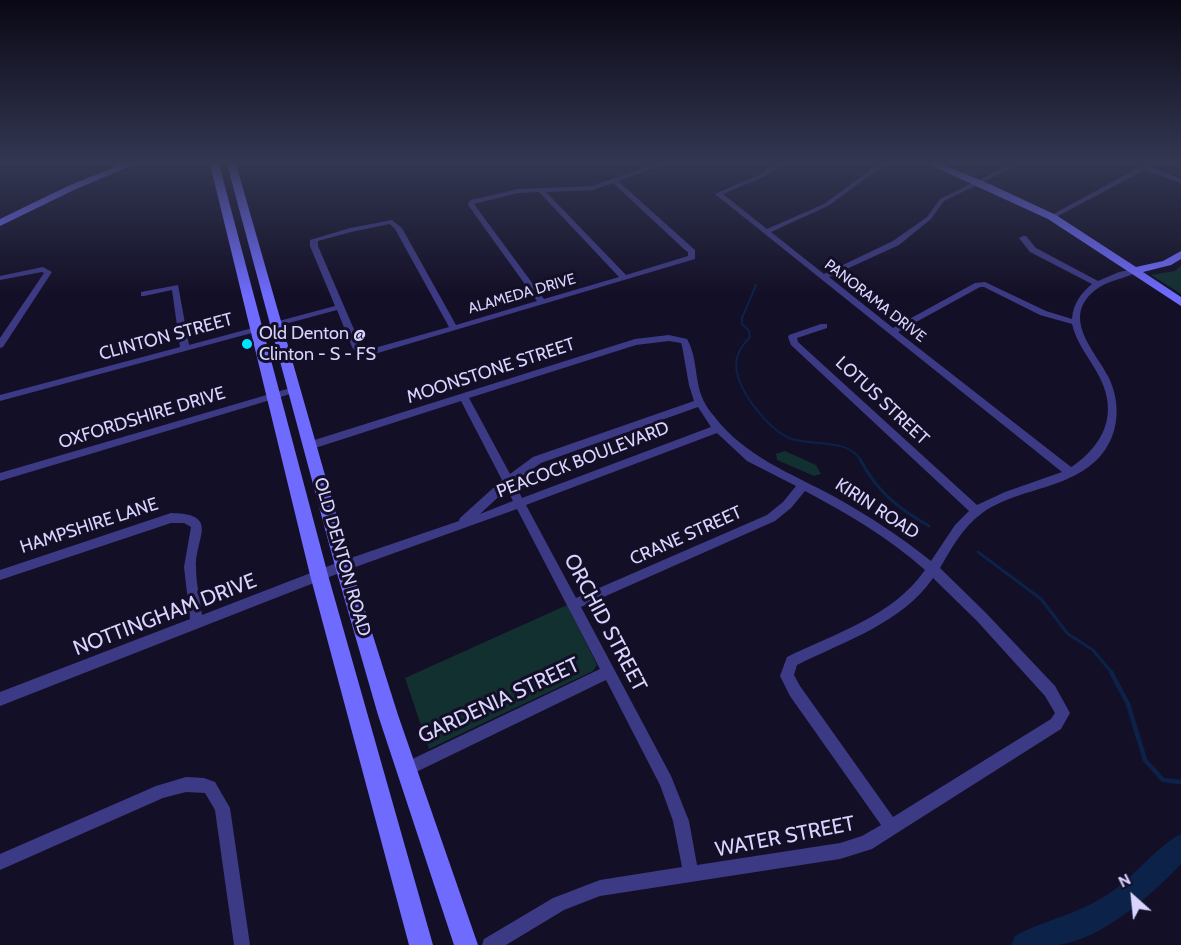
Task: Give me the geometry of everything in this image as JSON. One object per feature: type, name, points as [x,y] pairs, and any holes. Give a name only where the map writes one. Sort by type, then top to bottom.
[{"type":"main road","points":[[0,215],[14,208]]},
{"type":"main road","points":[[0,223],[30,208]]},
{"type":"main road","name":"OLD DENTON ROAD","points":[[225,208],[319,575],[421,945]]},
{"type":"main road","points":[[226,212],[244,208]]},
{"type":"main road","name":"OLD DENTON ROAD","points":[[244,208],[343,566],[466,945]]},
{"type":"main road","points":[[1033,208],[1052,217],[1181,302]]},
{"type":"main road","points":[[1134,271],[1167,263],[1181,254]]},
{"type":"street","points":[[473,208],[542,302]]},
{"type":"street","points":[[557,208],[624,278]]},
{"type":"street","name":"ALAMEDA DRIVE","points":[[340,307],[359,350],[371,352],[692,257],[692,252],[644,208]]},
{"type":"street","name":"PANORAMA DRIVE","points":[[736,208],[1070,472]]},
{"type":"street","points":[[766,232],[820,208]]},
{"type":"street","points":[[823,277],[896,243],[929,218],[936,208]]},
{"type":"street","points":[[1052,217],[1069,208]]},
{"type":"street","points":[[340,307],[314,246],[314,240],[392,222],[454,328]]},
{"type":"street","points":[[1023,238],[1034,250],[1096,283]]},
{"type":"street","points":[[0,278],[43,269],[51,262]]},
{"type":"street","points":[[0,345],[4,334],[48,272],[43,269]]},
{"type":"street","points":[[892,828],[795,691],[787,676],[792,661],[892,611],[914,593],[965,521],[976,511],[998,498],[1070,472],[1089,460],[1100,449],[1110,432],[1113,417],[1109,389],[1079,337],[1075,322],[1079,303],[1096,283],[1111,276],[1134,271]]},
{"type":"street","points":[[892,332],[978,285],[985,284],[1043,313],[1075,322]]},
{"type":"street","points":[[144,294],[174,287],[185,349]]},
{"type":"street","name":"CLINTON STREET","points":[[0,398],[340,307]]},
{"type":"street","name":"LOTUS STREET","points":[[824,326],[792,337],[794,343],[976,511]]},
{"type":"street","name":"MOONSTONE STREET","points":[[309,446],[635,342],[669,338],[684,342]]},
{"type":"street","name":"KIRIN ROAD","points":[[684,342],[688,347],[694,389],[699,403],[719,428],[750,458],[849,509],[885,532],[932,569],[1050,691],[1063,713]]},
{"type":"street","name":"OXFORDSHIRE DRIVE","points":[[0,477],[294,390]]},
{"type":"street","name":"ORCHID STREET","points":[[464,398],[666,781],[681,821],[691,875]]},
{"type":"street","name":"PEACOCK BOULEVARD","points":[[460,525],[488,503],[509,481],[537,460],[699,403]]},
{"type":"street","name":"PEACOCK BOULEVARD","points":[[343,566],[520,503],[719,428]]},
{"type":"street","name":"CRANE STREET","points":[[573,605],[771,518],[787,505],[803,485]]},
{"type":"street","name":"HAMPSHIRE LANE","points":[[0,575],[171,518],[183,517],[192,520],[197,528],[197,539],[189,565],[197,624]]},
{"type":"street","name":"NOTTINGHAM DRIVE","points":[[0,699],[343,566]]},
{"type":"street","name":"GARDENIA STREET","points":[[407,769],[609,672]]},
{"type":"street","name":"WATER STREET","points":[[490,945],[559,904],[600,888],[840,851],[866,843],[1056,724],[1063,713]]},
{"type":"street","points":[[0,862],[180,784],[201,784],[210,787],[222,808],[242,945]]},
{"type":"green space","points":[[1181,266],[1181,294],[1151,275],[1175,271]]},
{"type":"green space","points":[[785,451],[816,465],[821,474],[814,476],[777,460],[776,454]]},
{"type":"green space","points":[[567,605],[597,665],[593,671],[429,749],[405,678]]},
{"type":"waterway","points":[[756,285],[742,318],[742,324],[749,331],[750,337],[744,343],[736,361],[738,375],[747,396],[763,417],[780,433],[798,441],[828,444],[847,449],[855,453],[861,461]]},
{"type":"waterway","points":[[860,459],[873,481],[889,498],[929,526]]},
{"type":"waterway","points":[[978,552],[1041,599],[1068,634],[1093,650],[1112,673]]},
{"type":"waterway","points":[[1111,672],[1128,704],[1145,760],[1163,780],[1181,782]]},
{"type":"waterway","points":[[1024,945],[1084,923],[1111,908],[1148,879],[1181,846]]},
{"type":"place","name":"Old Denton @ Clinton - S - FS","points":[[247,344]]}]
